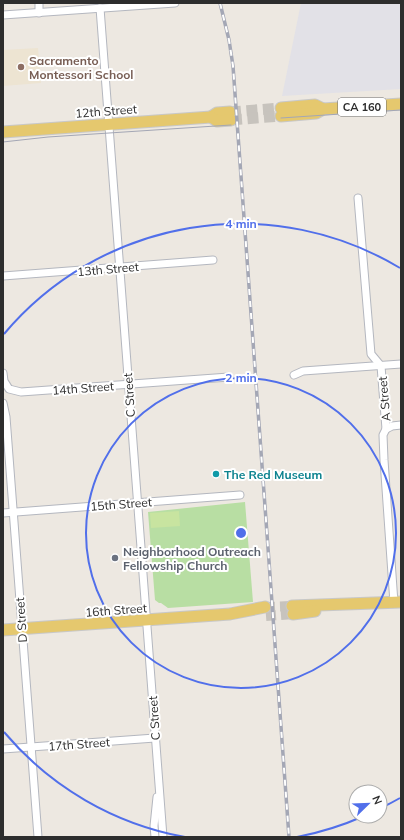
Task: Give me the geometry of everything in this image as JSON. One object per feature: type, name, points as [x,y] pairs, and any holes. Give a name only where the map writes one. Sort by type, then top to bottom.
[{"type":"main road","name":"CA 160","points":[[281,112],[316,113],[323,109],[401,104]]},
{"type":"main road","name":"12th Street","points":[[3,132],[211,117],[217,121],[230,116]]},
{"type":"main road","points":[[293,610],[397,602]]},
{"type":"main road","name":"16th Street","points":[[3,630],[22,630],[266,612]]},
{"type":"street","points":[[39,3],[39,12]]},
{"type":"street","points":[[3,15],[175,3]]},
{"type":"street","name":"C Street","points":[[100,8],[163,837]]},
{"type":"street","name":"A Street","points":[[358,198],[371,354],[381,366],[386,429],[383,435],[384,460],[397,602]]},
{"type":"street","name":"13th Street","points":[[3,276],[213,260]]},
{"type":"street","points":[[294,375],[303,371],[401,364]]},
{"type":"street","name":"14th Street","points":[[3,373],[4,381],[9,389],[22,392],[229,377]]},
{"type":"street","name":"D Street","points":[[3,403],[6,417],[14,512],[30,747],[38,837]]},
{"type":"street","points":[[386,429],[392,426],[401,425]]},
{"type":"street","name":"15th Street","points":[[3,513],[240,495]]},
{"type":"street","name":"17th Street","points":[[3,749],[155,738]]},
{"type":"street","name":"C Street","points":[[155,837],[154,826],[159,781]]},
{"type":"shaded area","points":[[301,3],[401,3],[401,89],[282,96]]},
{"type":"shaded area","name":"Sacramento Montessori School","points":[[38,48],[41,83],[3,86],[3,50]]},
{"type":"green space","points":[[245,502],[253,602],[168,608],[155,600],[148,512]]},
{"type":"green space","points":[[179,511],[180,526],[151,528],[150,513]]},
{"type":"tunnel","points":[[230,112],[281,108]]},
{"type":"tunnel","points":[[231,120],[281,116]]},
{"type":"tunnel","points":[[265,607],[292,606]]},
{"type":"tunnel","points":[[266,616],[293,614]]},
{"type":"tram line","points":[[281,118],[401,110]]},
{"type":"tram line","points":[[3,142],[48,137],[231,125]]},
{"type":"railway","points":[[220,3],[229,40],[233,66],[289,837]]},
{"type":"place","name":"Sacramento Montessori School","points":[[21,67]]},
{"type":"place","name":"The Red Museum","points":[[216,474]]},
{"type":"place","name":"Neighborhood Outreach Fellowship Church","points":[[115,558]]}]
